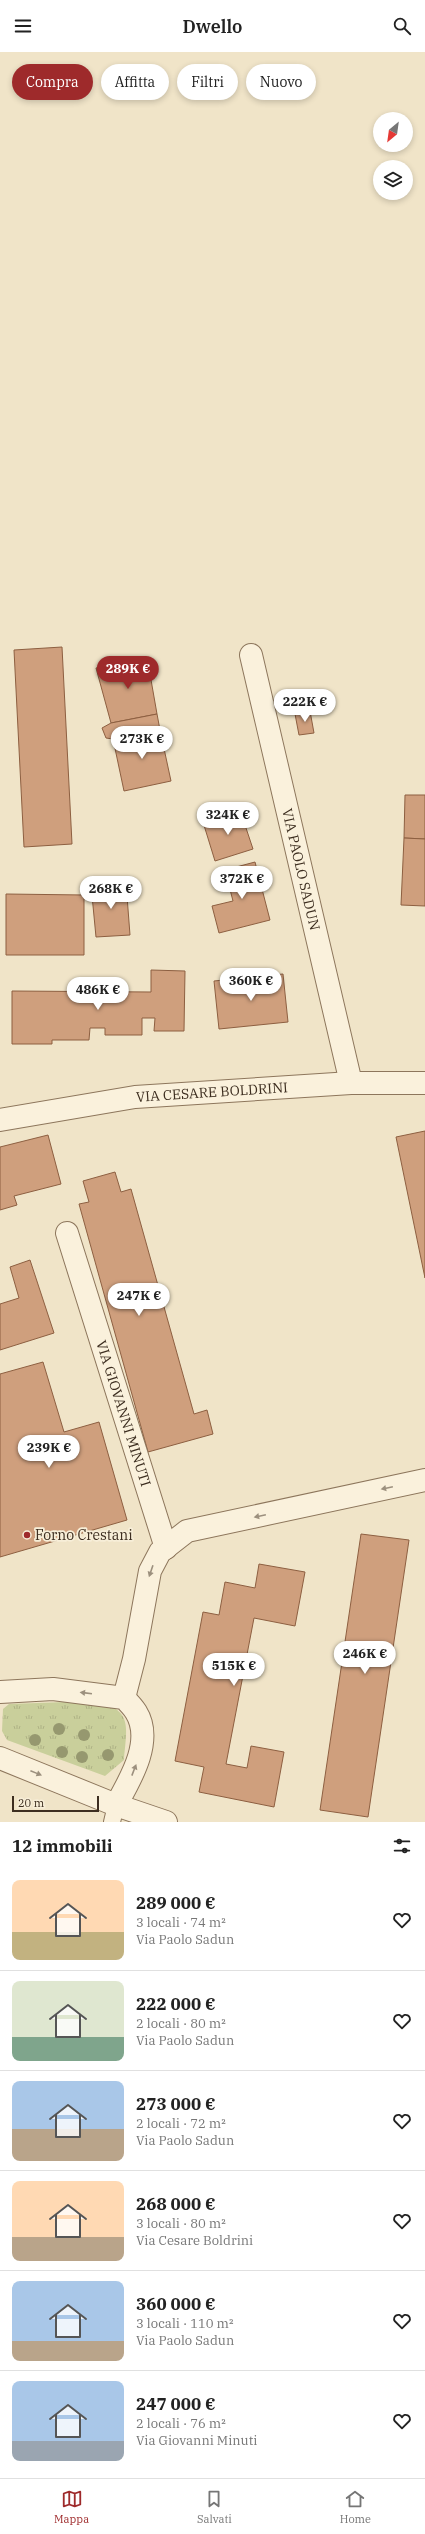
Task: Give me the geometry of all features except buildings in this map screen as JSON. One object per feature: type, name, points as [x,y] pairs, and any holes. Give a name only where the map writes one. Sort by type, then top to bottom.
[{"type":"street","name":"VIA PAOLO SADUN","points":[[251,655],[351,1083]]},
{"type":"street","name":"VIA CESARE BOLDRINI","points":[[0,1120],[136,1096],[351,1083],[425,1083]]},
{"type":"street","name":"VIA GIOVANNI MINUTI","points":[[67,1233],[166,1548]]},
{"type":"street","points":[[124,1698],[134,1659],[150,1571],[160,1552],[187,1531],[425,1480]]},
{"type":"street","points":[[0,1692],[53,1689],[124,1698],[137,1713],[142,1735],[135,1770],[114,1814]]},
{"type":"street","points":[[0,1758],[114,1814],[166,1822]]},
{"type":"green space","points":[[94,1701],[107,1704],[116,1709],[125,1721],[126,1738],[124,1760],[105,1776],[7,1740],[2,1731],[3,1709],[9,1704]]},
{"type":"place","name":"Forno Crestani","points":[[27,1535]]}]
